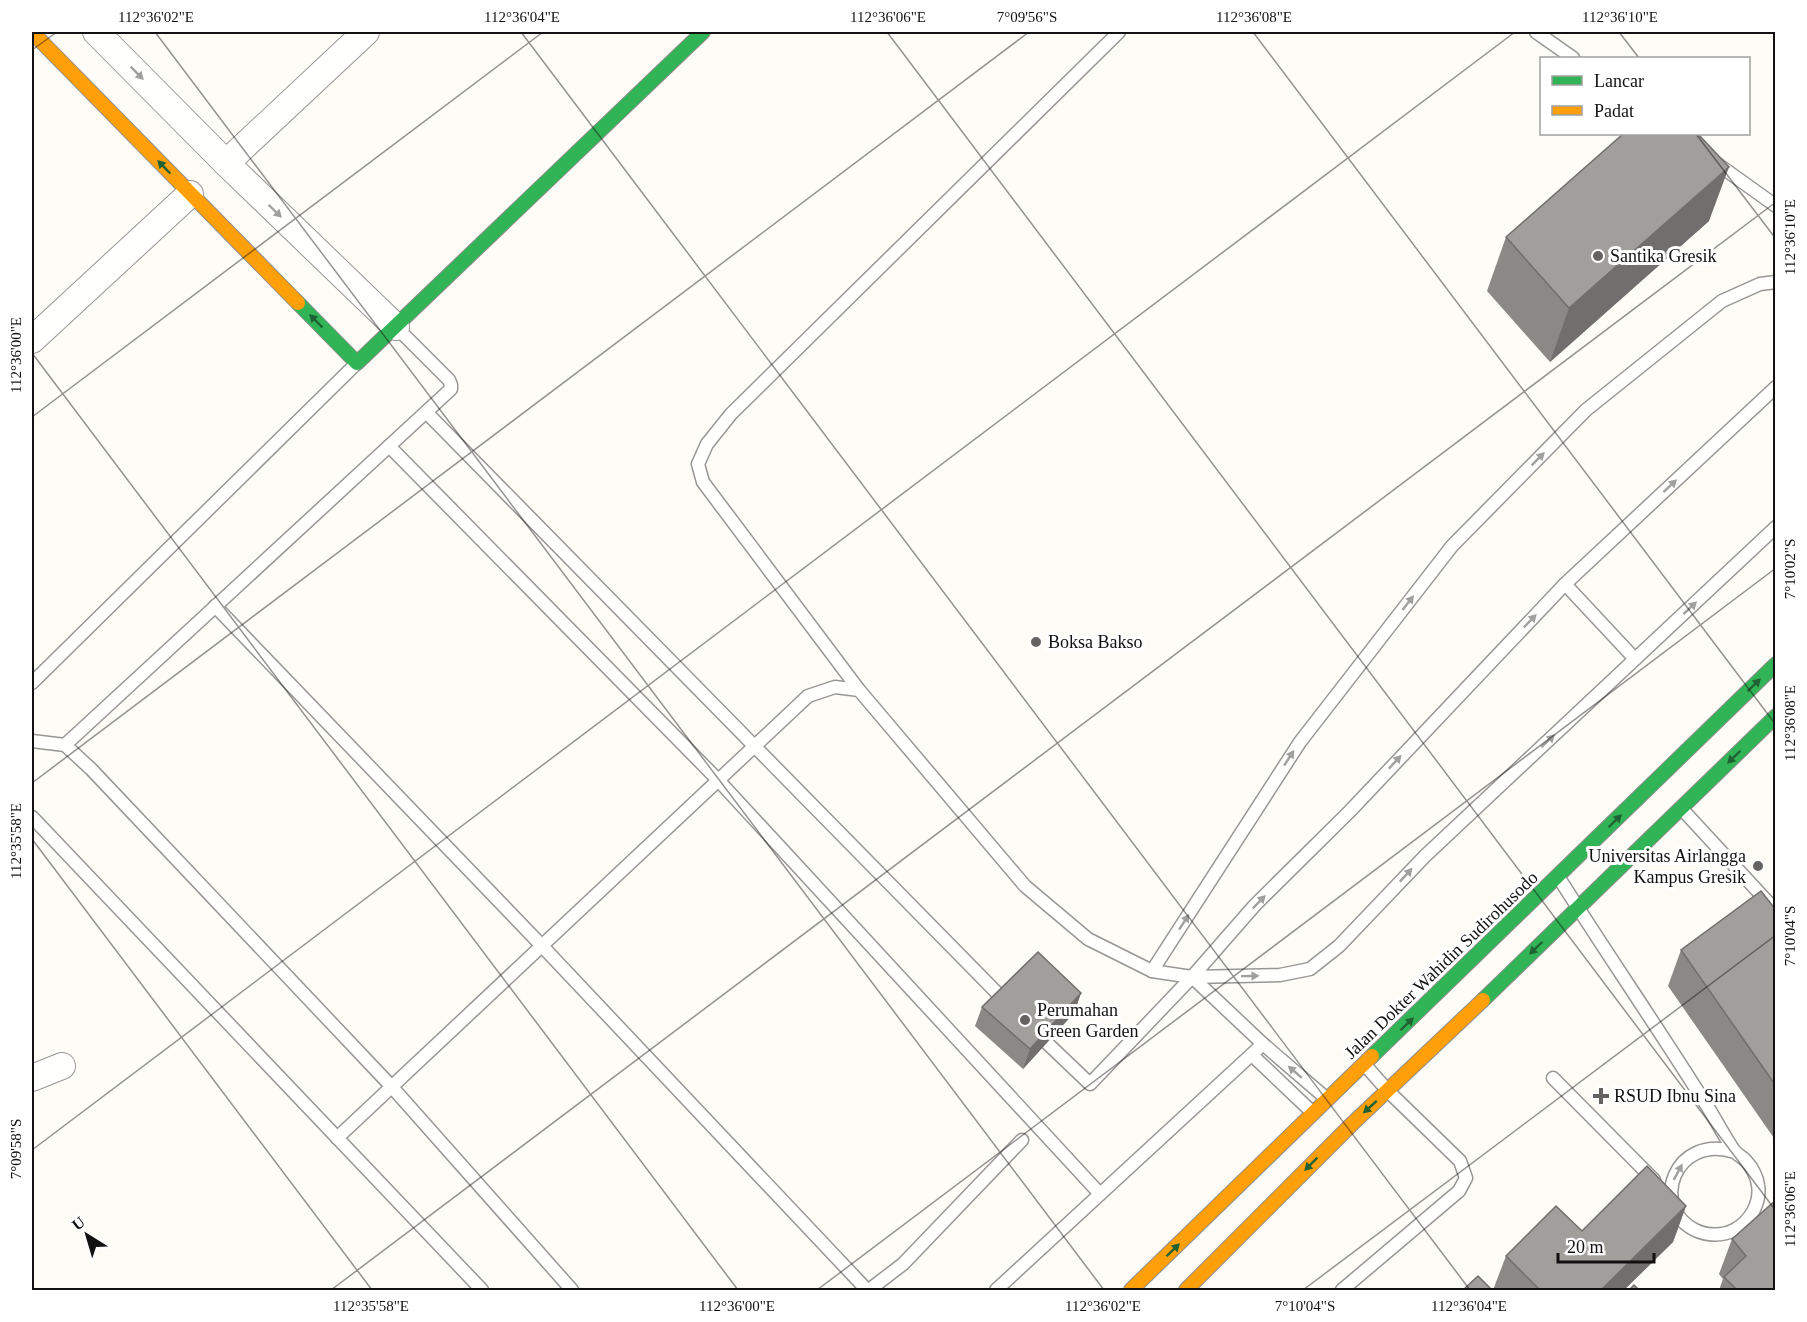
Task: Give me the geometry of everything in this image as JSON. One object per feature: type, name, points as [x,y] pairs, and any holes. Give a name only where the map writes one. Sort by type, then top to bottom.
[{"type":"main road","points":[[32,32],[357,363],[703,32]]},
{"type":"main road","name":"Jalan Dokter Wahidin Sudirohusodo","points":[[1186,1290],[1340,1111],[1365,1065],[1776,664]]},
{"type":"main road","name":"Jalan Dokter Wahidin Sudirohusodo","points":[[1131,1290],[1313,1113],[1340,1111],[1388,1091],[1776,716]]},
{"type":"street","points":[[225,163],[366,32]]},
{"type":"street","points":[[108,36],[225,163],[396,327]]},
{"type":"street","points":[[32,340],[190,194]]},
{"type":"street","points":[[32,1078],[62,1066]]},
{"type":"lane","points":[[1119,32],[731,414],[707,444],[698,464],[703,482],[859,690],[1025,886],[1088,939],[1152,971],[1192,977],[1280,975],[1310,969],[1340,946],[1425,856],[1776,527]]},
{"type":"lane","points":[[1536,32],[1572,57]]},
{"type":"lane","points":[[1703,153],[1776,206]]},
{"type":"lane","points":[[1152,971],[1300,742],[1452,546],[1586,410],[1722,301],[1760,284],[1776,282]]},
{"type":"lane","points":[[65,745],[447,394],[451,385],[446,376],[396,327]]},
{"type":"lane","points":[[32,683],[357,363]]},
{"type":"lane","points":[[1047,1043],[1090,1084],[1192,977],[1255,906],[1350,811],[1565,584],[1776,387]]},
{"type":"lane","points":[[427,413],[1003,999]]},
{"type":"lane","points":[[389,446],[719,781],[1100,1194]]},
{"type":"lane","points":[[1565,584],[1635,660]]},
{"type":"lane","points":[[215,606],[868,1290],[903,1264],[1022,1140]]},
{"type":"lane","points":[[337,1138],[808,696],[835,687],[859,690]]},
{"type":"lane","points":[[32,741],[65,745],[91,769],[392,1087],[572,1290]]},
{"type":"lane","points":[[1681,808],[1776,911]]},
{"type":"lane","points":[[32,817],[483,1290]]},
{"type":"lane","points":[[1558,877],[1735,1152]]},
{"type":"lane","points":[[1192,977],[1263,1044],[1340,1111]]},
{"type":"lane","points":[[996,1290],[1263,1044]]},
{"type":"lane","points":[[1252,1055],[1313,1113]]},
{"type":"lane","points":[[1342,1290],[1458,1191],[1466,1178],[1460,1161],[1388,1091],[1365,1065]]},
{"type":"lane","points":[[1552,1078],[1672,1198]]},
{"type":"lane","points":[[1708,1148],[1722,1148],[1735,1152],[1746,1160],[1754,1172],[1758,1185],[1758,1198],[1754,1211],[1746,1222],[1734,1231],[1708,1235],[1694,1230],[1683,1222],[1672,1198],[1672,1185],[1676,1171],[1684,1160],[1708,1148]]},
{"type":"building","points":[[1622,135],[1699,135],[1729,167],[1569,308],[1506,237]]},
{"type":"building","points":[[1761,891],[1776,910],[1776,1086],[1681,950]]},
{"type":"building","name":"Perumahan Green Garden","points":[[1038,952],[1081,993],[1030,1049],[982,1007]]},
{"type":"building","points":[[1647,1166],[1686,1206],[1601,1290],[1540,1290],[1506,1256],[1556,1206],[1582,1231]]},
{"type":"building","points":[[1776,1200],[1776,1290],[1737,1290],[1724,1277],[1746,1256],[1732,1239]]},
{"type":"building","points":[[1478,1276],[1492,1290],[1463,1290]]},
{"type":"building","points":[[1634,1285],[1639,1290],[1629,1290]]},
{"type":"traffic: fast","points":[[298,303],[357,363],[703,32]]},
{"type":"traffic: fast","points":[[1372,1056],[1776,664]]},
{"type":"traffic: fast","points":[[1483,1000],[1776,716]]},
{"type":"traffic: slow","points":[[32,32],[298,303]]},
{"type":"traffic: slow","points":[[1186,1290],[1353,1123],[1483,1000]]},
{"type":"traffic: slow","points":[[1131,1290],[1372,1056]]},
{"type":"place","name":"Santika Gresik","points":[[1598,256]]},
{"type":"place","name":"Boksa Bakso","points":[[1036,642]]},
{"type":"place","name":"Universitas Airlangga Kampus Gresik","points":[[1758,866]]},
{"type":"place","name":"Perumahan Green Garden","points":[[1025,1020]]},
{"type":"place","name":"RSUD Ibnu Sina","points":[[1601,1096]]}]
